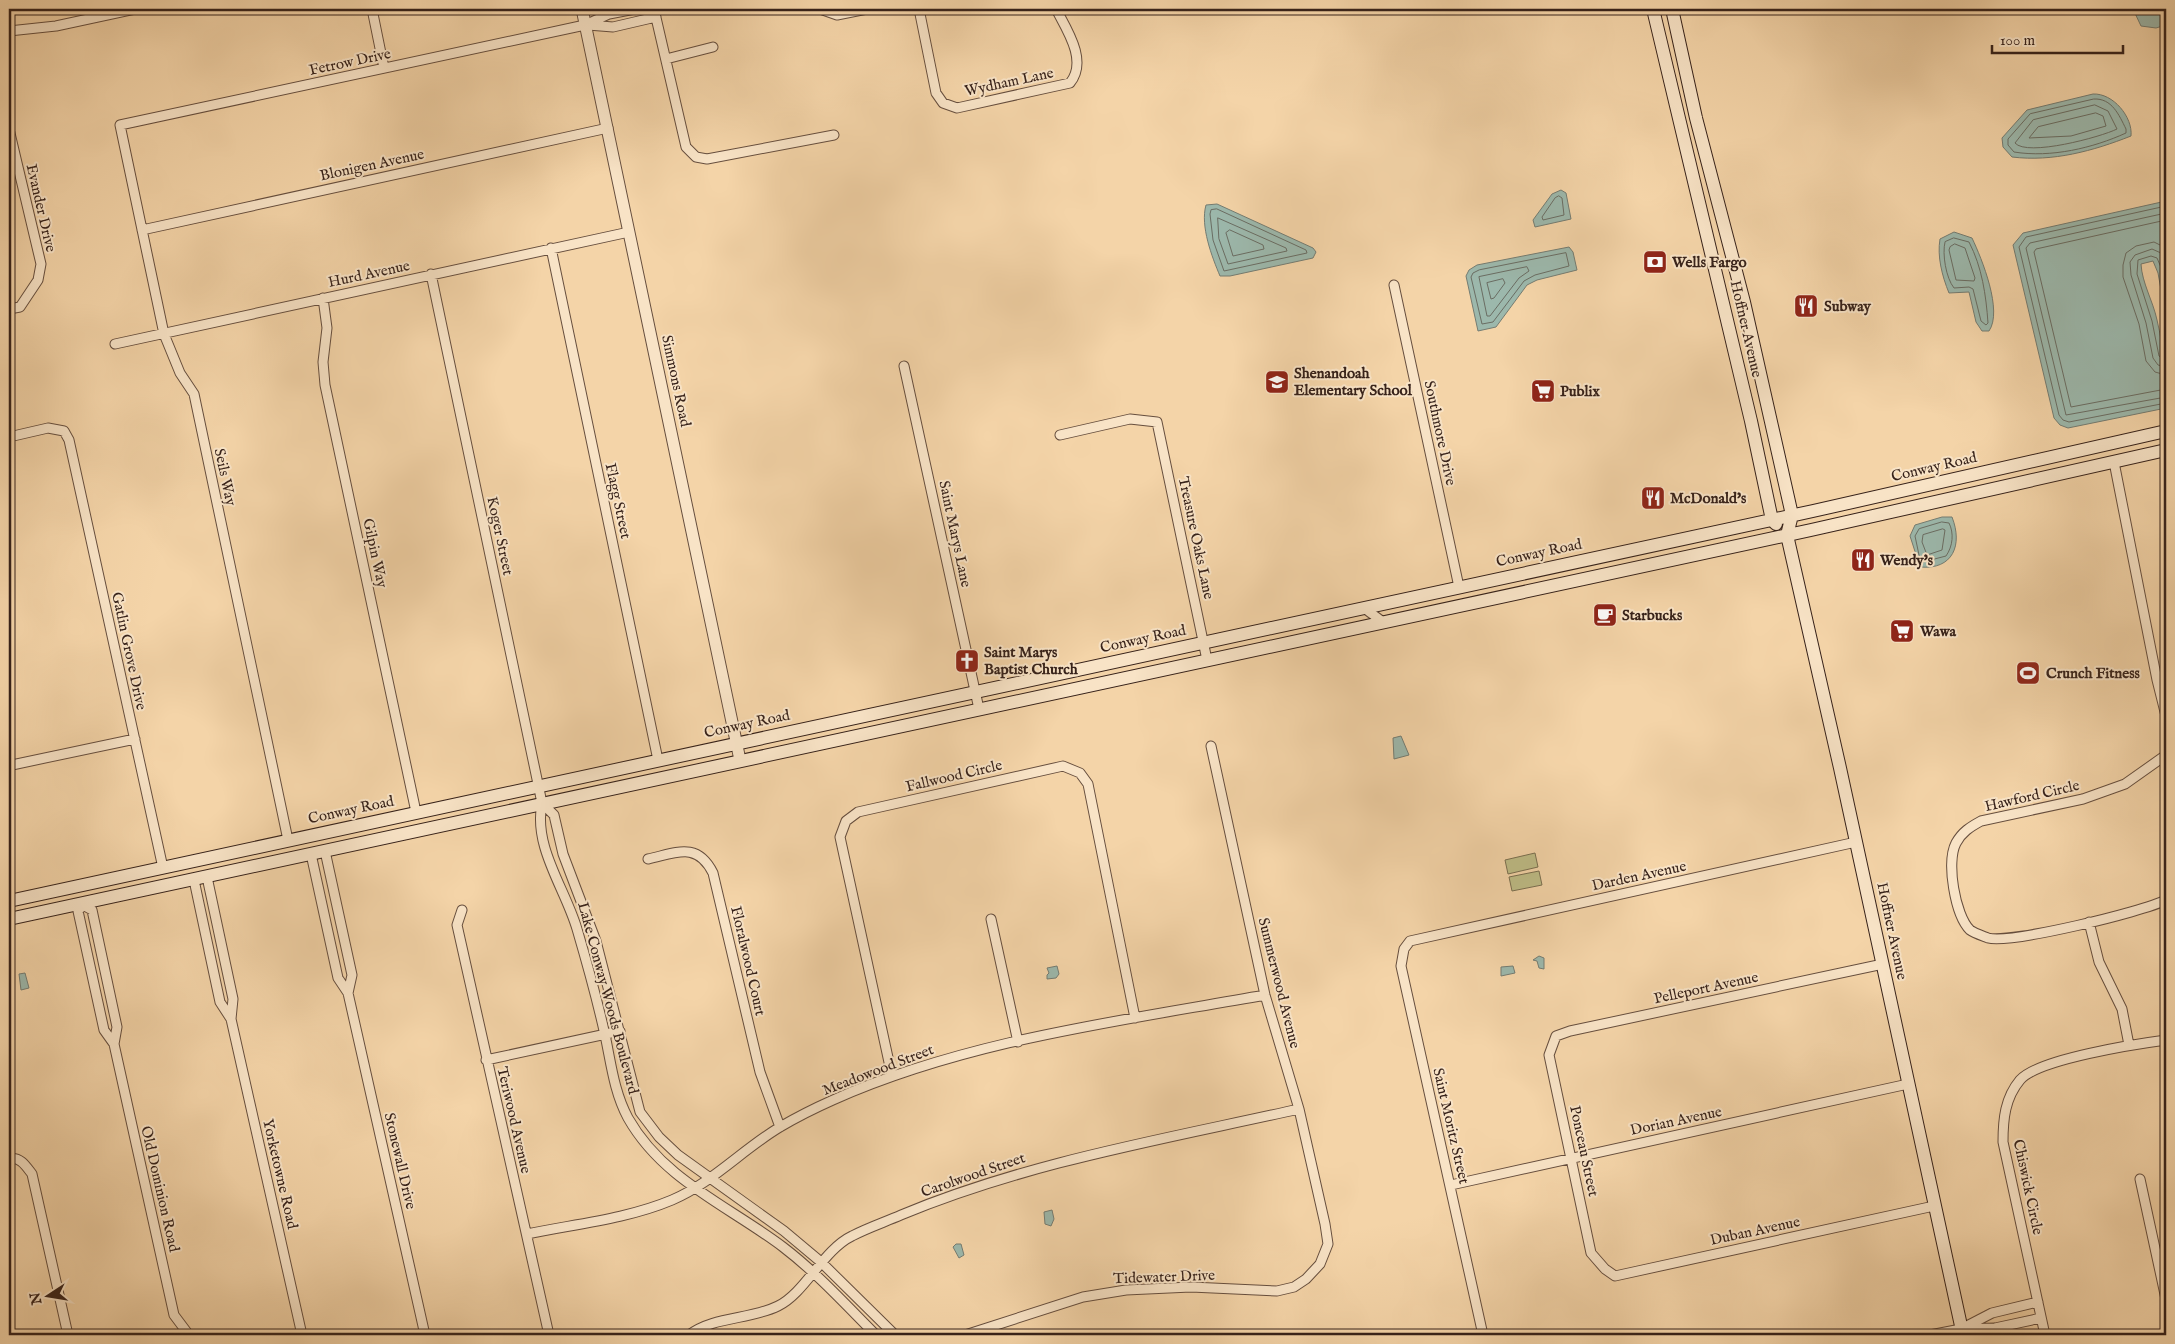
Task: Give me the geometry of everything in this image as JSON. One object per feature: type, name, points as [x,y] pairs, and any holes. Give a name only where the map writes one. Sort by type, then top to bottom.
[{"type":"main road","name":"Hoffner Avenue","points":[[1672,9],[1696,118],[1744,302],[1792,515],[1787,535],[1883,964],[1962,1332]]},
{"type":"main road","name":"Hoffner Avenue","points":[[1655,13],[1751,421],[1772,520]]},
{"type":"main road","points":[[1655,13],[1666,34],[1684,109],[1696,118]]},
{"type":"main road","points":[[1681,125],[1689,128],[1696,139],[1702,160],[1709,170]]},
{"type":"main road","name":"Conway Road","points":[[9,901],[1772,520],[2166,431]]},
{"type":"main road","points":[[2114,462],[2124,448],[2143,436]]},
{"type":"main road","points":[[2091,448],[2106,454],[2114,462]]},
{"type":"main road","points":[[9,919],[1787,535],[2166,450]]},
{"type":"main road","points":[[1964,495],[1973,482],[1988,471]]},
{"type":"main road","points":[[1772,520],[1787,535]]},
{"type":"main road","points":[[1542,588],[1556,574],[1588,567],[1608,555]]},
{"type":"main road","points":[[1460,606],[1483,593],[1531,583],[1541,569]]},
{"type":"main road","points":[[311,854],[326,843],[356,832],[374,822]]},
{"type":"main road","points":[[234,871],[273,853],[288,840]]},
{"type":"main road","points":[[123,895],[152,880],[163,868]]},
{"type":"street","points":[[9,31],[56,26],[136,9]]},
{"type":"street","points":[[372,9],[384,68]]},
{"type":"street","name":"Simmons Road","points":[[582,9],[740,760]]},
{"type":"street","points":[[586,25],[609,14],[635,9]]},
{"type":"street","points":[[820,9],[837,15],[867,9]]},
{"type":"street","name":"Wydham Lane","points":[[919,9],[936,93],[943,103],[958,108],[1070,83],[1077,74],[1077,60],[1072,40],[1056,9]]},
{"type":"street","points":[[586,25],[612,27],[655,13],[686,147],[696,157],[708,159],[834,134]]},
{"type":"street","name":"Fetrow Drive","points":[[120,125],[586,25]]},
{"type":"street","points":[[666,59],[713,47]]},
{"type":"street","name":"Seils Way","points":[[120,125],[164,334],[180,373],[194,394],[288,840]]},
{"type":"street","name":"Blonigen Avenue","points":[[142,230],[608,128]]},
{"type":"street","name":"Evander Drive","points":[[9,129],[40,264],[38,280],[20,307],[9,310]]},
{"type":"street","name":"Hurd Avenue","points":[[115,344],[630,232]]},
{"type":"street","name":"Flagg Street","points":[[551,248],[658,760]]},
{"type":"street","name":"Koger Street","points":[[431,274],[542,803]]},
{"type":"street","name":"Southmore Drive","points":[[1394,285],[1459,587]]},
{"type":"street","name":"Gilpin Way","points":[[323,298],[327,328],[323,362],[325,385],[416,812]]},
{"type":"street","name":"Saint Marys Lane","points":[[904,366],[979,709]]},
{"type":"street","name":"Treasure Oaks Lane","points":[[1060,435],[1130,419],[1157,422],[1207,660]]},
{"type":"street","name":"Gatlin Grove Drive","points":[[9,438],[48,428],[64,431],[69,440],[163,868]]},
{"type":"street","points":[[2114,462],[2157,680],[2166,716]]},
{"type":"street","points":[[1364,608],[1383,622]]},
{"type":"street","points":[[1363,626],[1364,608]]},
{"type":"street","points":[[9,762],[12,765],[134,739]]},
{"type":"street","name":"Summerwood Avenue","points":[[1211,746],[1265,995],[1299,1109],[1325,1224]]},
{"type":"street","name":"Hawford Circle","points":[[2166,755],[2125,784],[2083,799],[1981,821],[1966,829],[1956,843],[1950,860],[1959,912],[1971,930],[1988,938],[2005,940],[2089,922],[2166,900]]},
{"type":"street","name":"Fallwood Circle","points":[[892,1076],[840,837],[846,822],[858,812],[1063,766],[1080,773],[1088,784],[1135,1018]]},
{"type":"street","name":"Lake Conway Woods Boulevard","points":[[542,803],[554,816],[563,854],[586,910],[620,1031],[629,1076],[640,1112],[659,1137],[709,1178],[784,1231],[821,1262],[895,1335]]},
{"type":"street","name":"Lake Conway Woods Boulevard","points":[[542,803],[539,818],[545,848],[576,928],[604,1034],[614,1083],[628,1116],[645,1144],[670,1170],[783,1247],[812,1271],[876,1335]]},
{"type":"street","name":"Darden Avenue","points":[[1427,936],[1856,842]]},
{"type":"street","name":"Stonewall Drive","points":[[325,851],[352,976],[348,994]]},
{"type":"street","name":"Floralwood Court","points":[[648,859],[686,851],[697,853],[708,862],[713,873],[760,1072],[780,1127]]},
{"type":"street","name":"Stonewall Drive","points":[[311,854],[338,978],[348,994],[425,1335]]},
{"type":"street","name":"Yorketowne Road","points":[[207,876],[233,999],[231,1019],[302,1335]]},
{"type":"street","name":"Yorketowne Road","points":[[194,880],[220,1002],[231,1019]]},
{"type":"street","name":"Old Dominion Road","points":[[80,886],[83,904],[78,911],[97,1000],[104,1030],[114,1044]]},
{"type":"street","name":"Old Dominion Road","points":[[83,904],[91,908],[94,919],[117,1027],[114,1044],[174,1315],[189,1335]]},
{"type":"street","name":"Teriwood Avenue","points":[[462,910],[457,926],[549,1335]]},
{"type":"street","points":[[991,919],[1018,1042]]},
{"type":"street","points":[[2089,922],[2099,962],[2122,1009],[2129,1045]]},
{"type":"street","name":"Saint Moritz Street","points":[[1427,936],[1410,941],[1404,949],[1401,966],[1483,1335]]},
{"type":"street","name":"Pelleport Avenue","points":[[1549,1055],[1556,1036],[1570,1031],[1883,964]]},
{"type":"street","name":"Meadowood Street","points":[[527,1234],[644,1210],[673,1200],[695,1188],[780,1127],[832,1100],[892,1076],[956,1056],[1018,1042],[1135,1018],[1265,995]]},
{"type":"street","points":[[486,1060],[620,1031]]},
{"type":"street","name":"Chiswick Circle","points":[[2045,1335],[2003,1142],[2003,1118],[2008,1100],[2020,1080],[2031,1072],[2061,1061],[2129,1045],[2166,1040]]},
{"type":"street","name":"Ponceau Street","points":[[1549,1055],[1591,1253]]},
{"type":"street","name":"Dorian Avenue","points":[[1451,1185],[1908,1084]]},
{"type":"street","name":"Carolwood Street","points":[[689,1335],[702,1326],[780,1306],[821,1262],[850,1236],[955,1193],[1045,1166],[1299,1109]]},
{"type":"street","points":[[9,1159],[13,1158],[24,1163],[32,1174],[68,1335]]},
{"type":"street","points":[[2140,1179],[2166,1300]]},
{"type":"street","name":"Duban Avenue","points":[[1591,1253],[1605,1269],[1615,1276],[1934,1206]]},
{"type":"street","name":"Tidewater Drive","points":[[965,1335],[1083,1297],[1126,1290],[1192,1287],[1278,1291],[1294,1288],[1306,1279],[1320,1264],[1328,1244],[1325,1224]]},
{"type":"street","points":[[1962,1332],[1992,1313],[2038,1302]]},
{"type":"street","points":[[1930,1335],[1995,1328],[2041,1318]]},
{"type":"shaded area","points":[[1535,853],[1538,867],[1508,874],[1505,860]]},
{"type":"shaded area","points":[[1539,871],[1542,885],[1512,891],[1509,877]]},
{"type":"water","points":[[2133,9],[2166,9],[2166,25],[2156,28],[2141,26]]},
{"type":"water","points":[[2093,94],[2108,97],[2120,108],[2129,121],[2131,136],[2087,151],[2058,157],[2012,157],[2003,147],[2002,138],[2027,110]]},
{"type":"water","points":[[1561,190],[1566,193],[1571,219],[1535,227],[1533,220],[1552,194]]},
{"type":"water","points":[[2166,201],[2166,317],[2158,273],[2153,261],[2141,264],[2143,278],[2155,313],[2161,342],[2166,408],[2068,428],[2060,425],[2054,418],[2013,245],[2023,233]]},
{"type":"water","points":[[1217,204],[1313,248],[1316,252],[1313,258],[1230,276],[1220,276],[1210,251],[1205,222],[1206,205]]},
{"type":"water","points":[[1954,232],[1972,238],[1981,259],[1990,285],[1994,311],[1993,322],[1989,331],[1982,331],[1976,322],[1969,292],[1949,293],[1946,286],[1940,259],[1940,239]]},
{"type":"water","points":[[1569,247],[1573,252],[1577,270],[1537,280],[1527,285],[1496,327],[1478,331],[1466,276],[1469,270],[1477,265]]},
{"type":"water","points":[[1942,517],[1952,517],[1955,527],[1956,537],[1953,554],[1948,560],[1940,564],[1931,567],[1920,567],[1910,536],[1915,525]]},
{"type":"water","points":[[1401,736],[1409,755],[1394,759],[1393,738]]},
{"type":"water","points":[[1539,956],[1544,958],[1544,969],[1539,968],[1537,961],[1533,960]]},
{"type":"water","points":[[1057,966],[1059,974],[1056,978],[1047,979],[1049,973],[1047,968]]},
{"type":"water","points":[[1513,966],[1515,973],[1501,976],[1501,967]]},
{"type":"water","points":[[25,973],[29,988],[21,990],[19,974]]},
{"type":"water","points":[[1052,1210],[1054,1219],[1051,1226],[1045,1224],[1044,1212]]},
{"type":"water","points":[[956,1244],[961,1244],[964,1255],[959,1258],[953,1247]]},
{"type":"place","name":"Wells Fargo","points":[[1655,262]]},
{"type":"place","name":"Subway","points":[[1806,306]]},
{"type":"place","name":"Shenandoah Elementary School","points":[[1277,382]]},
{"type":"place","name":"Publix","points":[[1543,391]]},
{"type":"place","name":"McDonald's","points":[[1653,498]]},
{"type":"place","name":"Wendy's","points":[[1863,560]]},
{"type":"place","name":"Starbucks","points":[[1605,615]]},
{"type":"place","name":"Wawa","points":[[1902,631]]},
{"type":"place","name":"Saint Marys Baptist Church","points":[[967,661]]},
{"type":"place","name":"Crunch Fitness","points":[[2028,673]]}]
